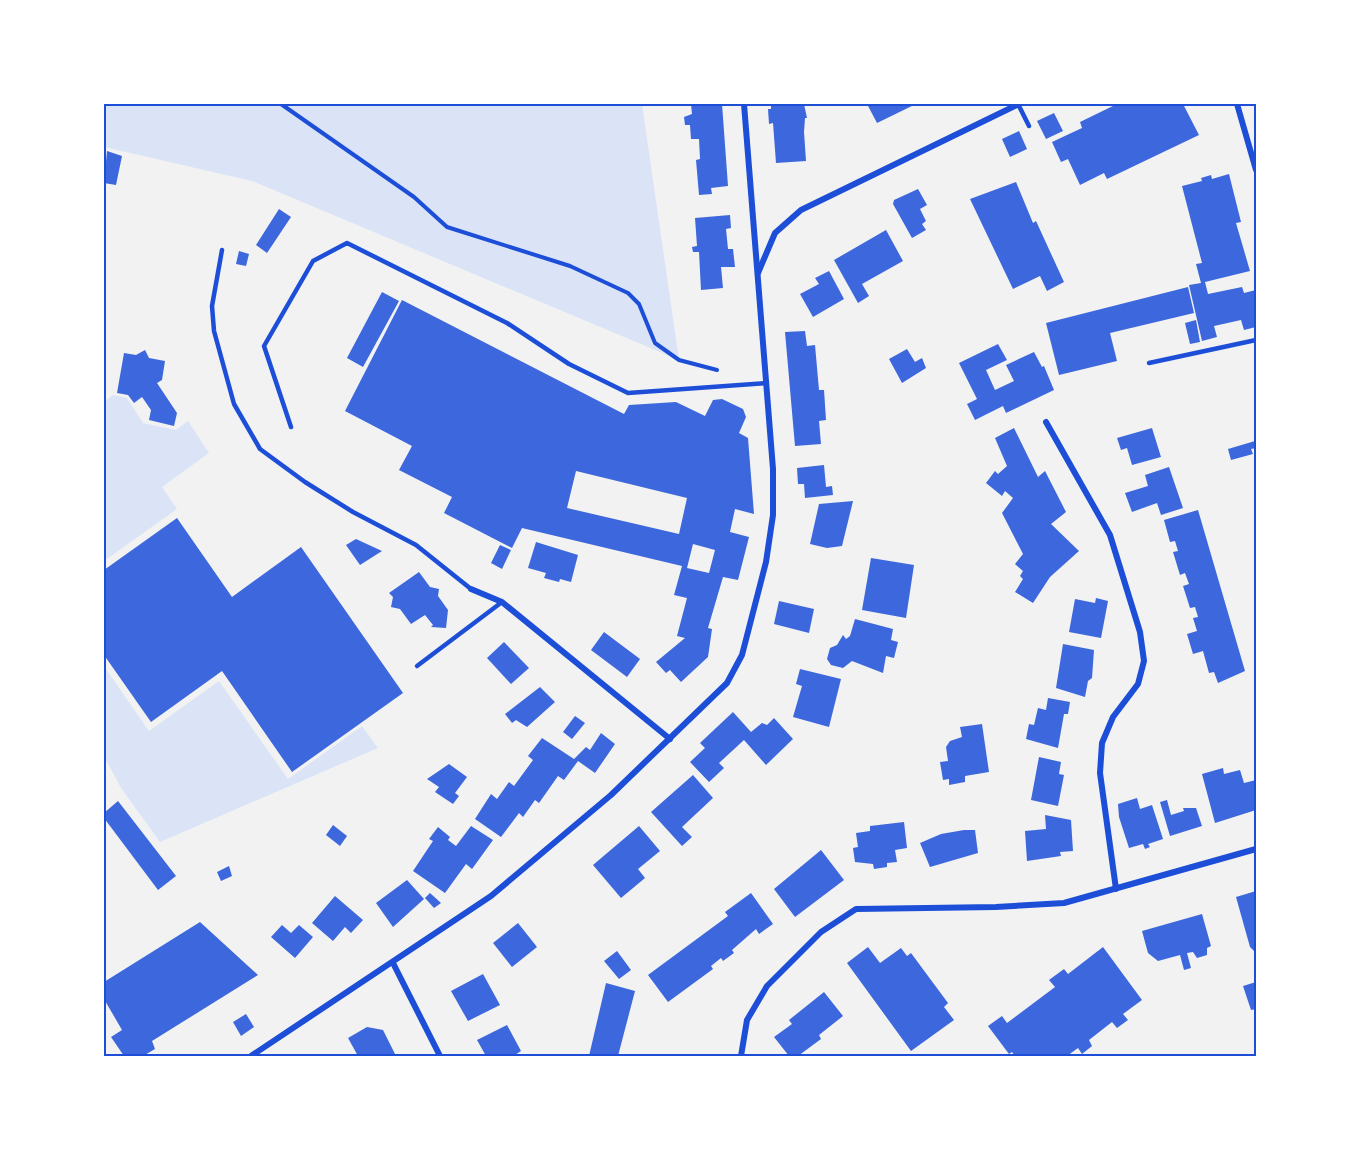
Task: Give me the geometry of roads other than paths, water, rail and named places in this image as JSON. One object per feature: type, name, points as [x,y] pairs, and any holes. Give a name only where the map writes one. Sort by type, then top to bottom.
[{"type":"street","points":[[251,1056],[491,896],[611,795],[670,739],[727,683],[742,655],[766,561],[773,515],[773,469],[744,104]]},
{"type":"street","points":[[757,274],[775,234],[801,210],[1019,104]]},
{"type":"street","points":[[1237,104],[1257,170]]},
{"type":"street","points":[[1046,422],[1110,535],[1140,632],[1144,662],[1138,684],[1113,717],[1102,743],[1100,773],[1116,889]]},
{"type":"street","points":[[471,589],[502,602],[670,739]]},
{"type":"street","points":[[741,1056],[747,1020],[767,986],[821,932],[856,909],[996,907],[1064,903],[1257,849]]},
{"type":"street","points":[[393,963],[440,1056]]},
{"type":"lane","points":[[1019,104],[1029,126]]},
{"type":"lane","points":[[291,427],[264,346],[313,261],[347,243],[507,323],[569,364],[628,393],[766,383]]},
{"type":"lane","points":[[222,250],[212,306],[214,331],[234,404],[260,449],[305,482],[353,512],[416,545],[471,589]]},
{"type":"lane","points":[[1149,363],[1257,340]]},
{"type":"lane","points":[[417,666],[502,602]]}]
